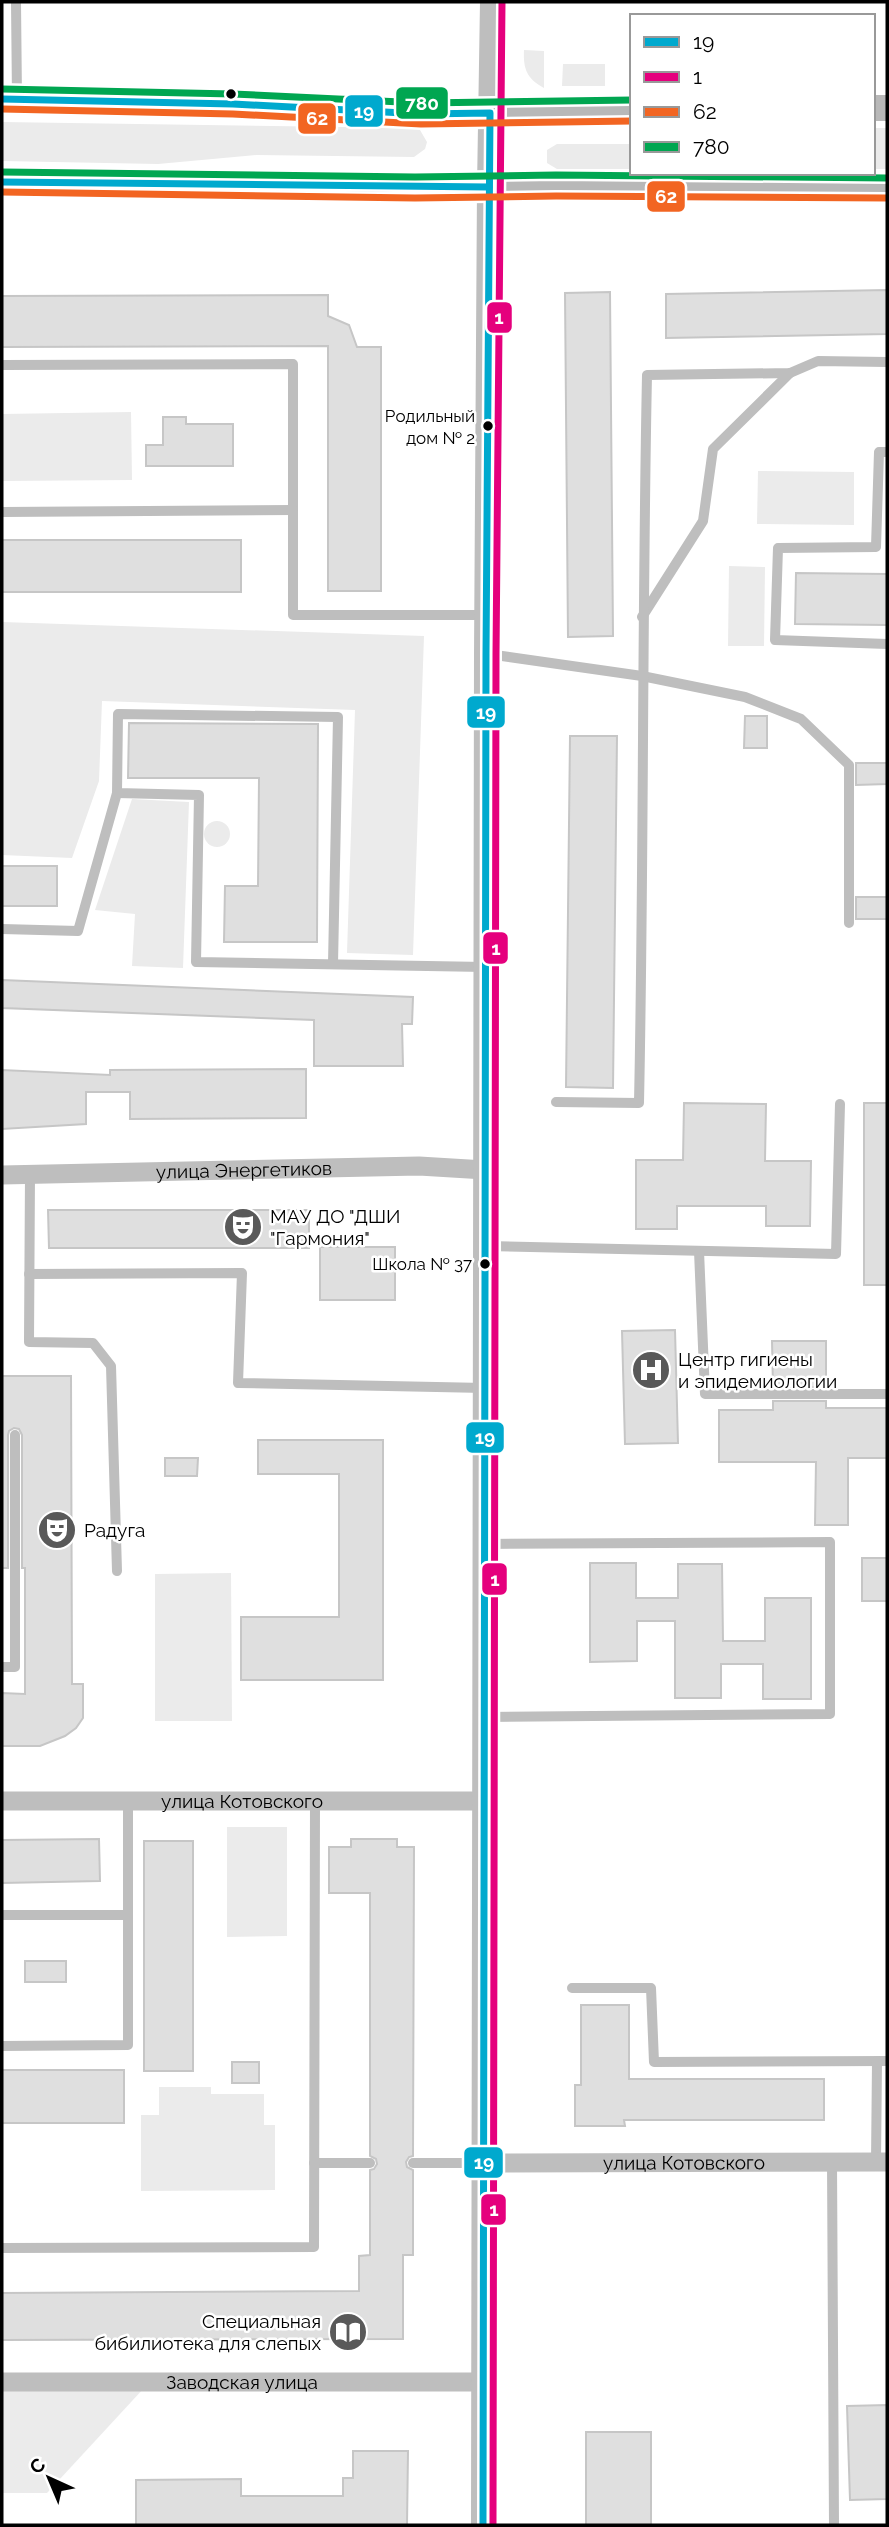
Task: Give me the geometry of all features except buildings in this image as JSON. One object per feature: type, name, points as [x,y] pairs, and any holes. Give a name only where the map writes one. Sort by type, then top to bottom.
[{"type":"main road","points":[[9,99],[233,104],[422,114],[630,110]]},
{"type":"main road","points":[[2,182],[887,188]]},
{"type":"street","points":[[483,2525],[482,1801],[486,615],[492,2]]},
{"type":"street","name":"улица Энергетиков","points":[[2,1175],[419,1166],[485,1170]]},
{"type":"street","name":"улица Котовского","points":[[2,1801],[482,1801]]},
{"type":"street","name":"улица Котовского","points":[[483,2163],[882,2162]]},
{"type":"street","name":"Заводская улица","points":[[2,2382],[483,2382]]},
{"type":"lane","points":[[9,99],[16,2]]},
{"type":"lane","points":[[642,618],[703,521],[713,449],[790,373],[818,361],[887,362]]},
{"type":"lane","points":[[2,365],[293,364],[293,615],[486,615]]},
{"type":"lane","points":[[556,1102],[639,1103],[642,959],[642,618],[647,375],[790,373]]},
{"type":"lane","points":[[887,452],[879,452],[877,547],[778,548],[775,640],[887,644]]},
{"type":"lane","points":[[2,512],[293,510]]},
{"type":"lane","points":[[486,654],[642,676],[745,697],[801,719],[849,765],[849,923]]},
{"type":"lane","points":[[2,929],[78,931],[117,793],[118,714],[338,717],[333,964]]},
{"type":"lane","points":[[117,793],[199,795],[196,962],[486,967]]},
{"type":"lane","points":[[485,1246],[836,1254],[840,1104]]},
{"type":"lane","points":[[30,1174],[29,1342],[93,1343],[111,1366],[117,1571]]},
{"type":"lane","points":[[699,1251],[705,1394],[886,1394]]},
{"type":"lane","points":[[30,1274],[242,1273],[238,1383],[485,1388]]},
{"type":"lane","points":[[2,1667],[15,1667],[15,1435]]},
{"type":"lane","points":[[483,1717],[830,1714],[830,1542],[484,1544]]},
{"type":"lane","points":[[2,2046],[128,2045],[128,1801]]},
{"type":"lane","points":[[2,2248],[314,2247],[315,1801]]},
{"type":"lane","points":[[2,1915],[128,1915]]},
{"type":"lane","points":[[572,1989],[650,1988],[654,2062],[882,2061],[882,2162]]},
{"type":"lane","points":[[832,2162],[834,2525]]},
{"type":"lane","points":[[314,2163],[370,2163]]},
{"type":"lane","points":[[413,2163],[483,2163]]},
{"type":"shaded area","points":[[524,50],[544,51],[544,88],[527,73]]},
{"type":"shaded area","points":[[563,64],[605,64],[605,86],[562,86]]},
{"type":"shaded area","points":[[2,122],[413,128],[420,130],[427,142],[425,149],[414,157],[257,155],[158,164],[2,161]]},
{"type":"shaded area","points":[[875,128],[887,128],[887,169],[875,169]]},
{"type":"shaded area","points":[[557,144],[630,144],[630,169],[557,169],[547,163],[547,150]]},
{"type":"shaded area","points":[[131,412],[132,480],[2,481],[2,414]]},
{"type":"shaded area","points":[[758,471],[854,472],[854,525],[757,524]]},
{"type":"shaded area","points":[[729,566],[765,567],[764,646],[728,646]]},
{"type":"shaded area","points":[[2,622],[424,636],[413,955],[347,953],[355,710],[102,701],[99,781],[72,858],[2,855]]},
{"type":"shaded area","points":[[132,799],[189,802],[183,968],[132,966],[135,914],[95,910]]},
{"type":"shaded area","points":[[217,821],[226,825],[230,834],[226,843],[217,847],[208,843],[204,834],[208,825]]},
{"type":"shaded area","points":[[231,1573],[232,1721],[155,1721],[155,1574]]},
{"type":"shaded area","points":[[227,1827],[287,1827],[287,1936],[227,1937]]},
{"type":"shaded area","points":[[159,2087],[211,2087],[211,2094],[264,2094],[264,2125],[275,2125],[275,2190],[141,2191],[141,2115],[159,2115]]},
{"type":"shaded area","points":[[2,2387],[144,2388],[47,2493],[2,2493]]},
{"type":"transit line","name":"1","points":[[493,2525],[496,654],[502,2]]},
{"type":"transit line","name":"780","points":[[2,89],[233,94],[422,103],[630,100]]},
{"type":"transit line","name":"19","points":[[2,99],[233,104],[422,114],[490,113],[486,654],[483,2525]]},
{"type":"transit line","name":"62","points":[[2,109],[233,114],[421,124],[630,121]]},
{"type":"transit line","name":"780","points":[[2,172],[415,177],[556,175],[887,178]]},
{"type":"transit line","name":"19","points":[[2,182],[489,187]]},
{"type":"transit line","name":"62","points":[[2,192],[415,198],[887,198]]},
{"type":"place","name":"Родильный дом № 2","points":[[488,426]]},
{"type":"place","name":"МАУ ДО \"ДШИ \"Гармония\"","points":[[243,1227]]},
{"type":"place","name":"Школа № 37","points":[[485,1264]]},
{"type":"place","name":"Центр гигиены и эпидемиологии","points":[[651,1370]]},
{"type":"place","name":"Радуга","points":[[57,1530]]},
{"type":"place","name":"Специальная бибилиотека для слепых","points":[[348,2332]]}]
